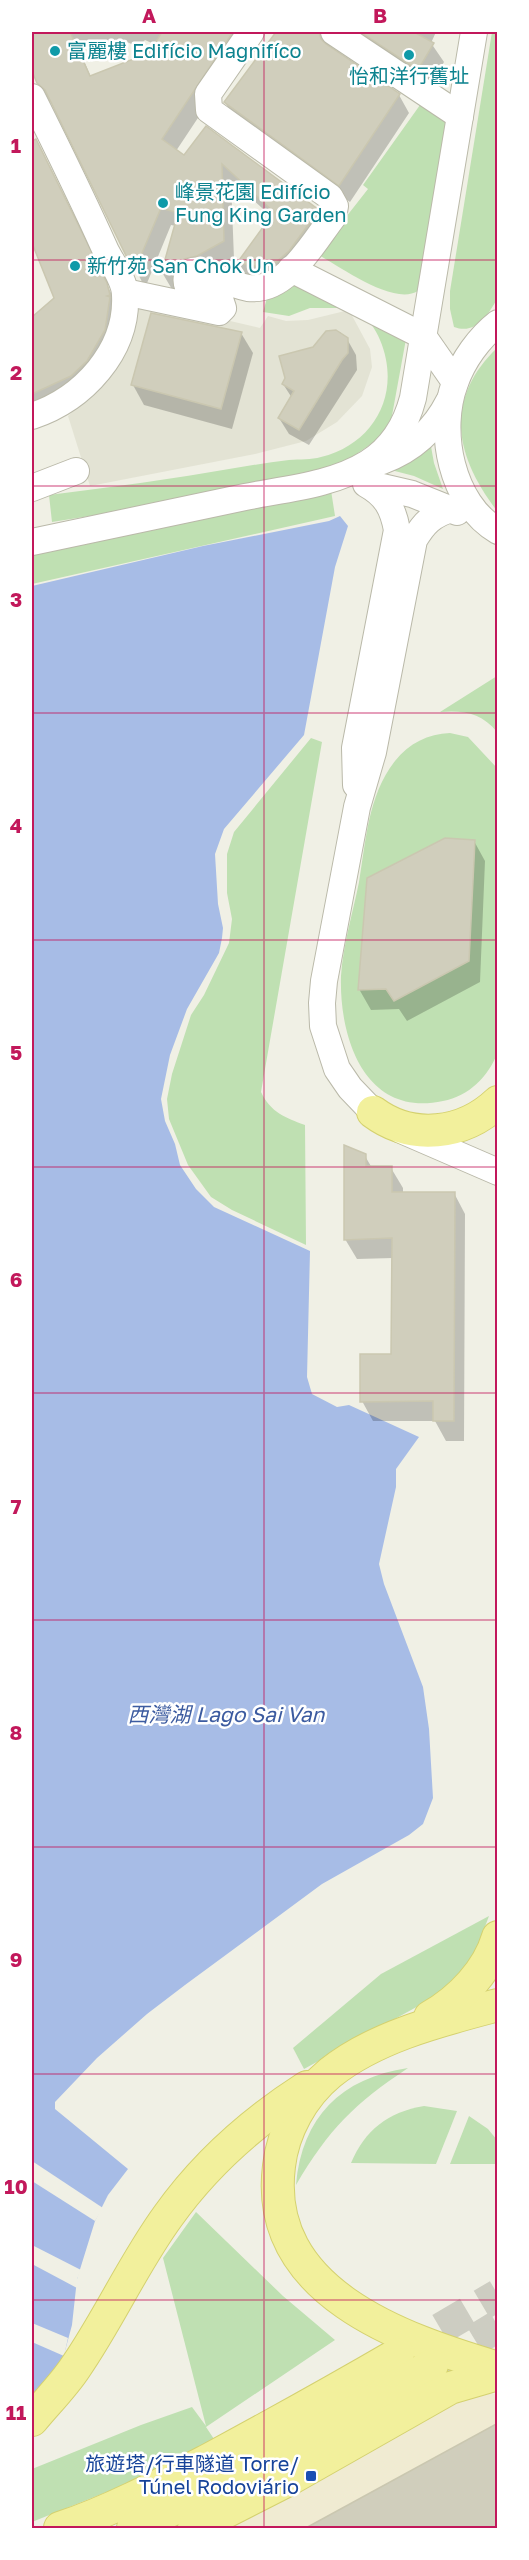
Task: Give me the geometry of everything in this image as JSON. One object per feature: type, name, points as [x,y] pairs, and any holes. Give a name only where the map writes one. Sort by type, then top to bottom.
[{"type":"main road","points":[[373,1112],[399,1126],[437,1131],[473,1120],[498,1102]]},
{"type":"main road","points":[[32,2420],[75,2369],[135,2266],[168,2215],[203,2172],[242,2136],[287,2100],[350,2059],[396,2037],[442,2010],[470,1985],[489,1958],[498,1937]]},
{"type":"main road","points":[[396,2037],[498,2005]]},
{"type":"main road","points":[[329,2074],[297,2111],[280,2156],[277,2180],[278,2205],[286,2236],[305,2266],[336,2297],[392,2329],[498,2368]]},
{"type":"main road","points":[[60,2529],[172,2479],[294,2414],[398,2354]]},
{"type":"main road","points":[[133,2529],[186,2504],[313,2436],[432,2366]]},
{"type":"main road","points":[[194,2529],[288,2480],[450,2388],[498,2374]]},
{"type":"street","points":[[125,292],[216,313],[222,310],[220,300],[188,287],[186,280],[191,272],[200,271],[246,288],[260,289],[273,286],[284,278],[333,217],[335,206],[333,201],[212,114],[207,105],[208,94],[251,32]]},
{"type":"street","points":[[334,32],[460,116]]},
{"type":"street","points":[[357,478],[362,466],[382,453],[402,428],[413,398],[474,32]]},
{"type":"street","points":[[32,97],[68,166],[125,292],[124,312],[119,333],[100,369],[70,397],[32,416]]},
{"type":"street","points":[[291,269],[423,336],[453,389],[448,425],[450,453],[458,481],[469,503],[494,529]]},
{"type":"street","points":[[357,478],[412,446],[432,427],[467,359],[483,337],[498,323]]},
{"type":"street","points":[[32,488],[76,471]]},
{"type":"street","points":[[357,478],[386,498],[394,513],[397,530],[355,748],[357,807]]},
{"type":"street","points":[[32,542],[315,483],[357,478],[398,489],[451,509],[494,529]]},
{"type":"street","points":[[451,509],[435,514],[422,525],[414,540],[373,752],[357,807],[324,981],[322,1015],[326,1037],[338,1069],[350,1088],[373,1112],[401,1130],[498,1172]]},
{"type":"shaded area","points":[[140,300],[260,328],[268,316],[286,321],[308,320],[349,310],[370,349],[372,367],[362,396],[337,422],[306,441],[255,454],[90,486],[68,416],[92,393],[135,318]]},
{"type":"shaded area","points":[[484,2393],[497,2394],[497,2528],[232,2528],[431,2406]]},
{"type":"green space","points":[[492,32],[497,32],[497,299],[480,322],[475,326],[462,329],[454,327],[450,309],[450,291]]},
{"type":"green space","points":[[430,91],[450,103],[418,291],[407,294],[395,293],[367,283],[317,254],[368,189],[363,185]]},
{"type":"green space","points":[[301,280],[348,308],[310,308],[289,316],[263,312],[267,298]]},
{"type":"green space","points":[[360,309],[406,339],[391,421],[378,439],[338,467],[228,494],[52,522],[49,495],[289,460],[317,458],[340,450],[356,441],[379,413],[388,378],[386,359],[380,340]]},
{"type":"green space","points":[[497,348],[497,511],[472,470],[464,449],[461,428],[462,408],[468,388],[480,368]]},
{"type":"green space","points":[[430,441],[434,463],[443,489],[414,476],[391,470]]},
{"type":"green space","points":[[330,484],[335,516],[32,584],[32,540]]},
{"type":"green space","points":[[497,676],[497,732],[485,721],[472,714],[440,712]]},
{"type":"green space","points":[[450,733],[468,737],[497,768],[498,1052],[483,1077],[461,1095],[443,1101],[416,1103],[394,1097],[376,1085],[362,1068],[345,1024],[341,976],[366,835],[379,788],[395,761],[406,749],[434,735]]},
{"type":"green space","points":[[311,738],[322,742],[261,1092],[274,1109],[285,1117],[305,1125],[306,1245],[232,1210],[211,1197],[188,1165],[169,1119],[167,1099],[172,1074],[191,1015],[204,995],[229,943],[232,919],[227,893],[227,854],[234,832]]},
{"type":"green space","points":[[489,1916],[470,1967],[451,1988],[304,2069],[293,2048],[381,1974]]},
{"type":"green space","points":[[408,2068],[372,2094],[344,2119],[320,2148],[296,2185],[307,2139],[316,2121],[329,2105],[345,2091],[363,2081],[384,2073]]},
{"type":"green space","points":[[424,2106],[457,2111],[436,2164],[351,2163],[363,2141],[379,2124],[399,2113]]},
{"type":"green space","points":[[469,2116],[488,2129],[497,2140],[497,2164],[450,2164]]},
{"type":"green space","points":[[196,2212],[283,2296],[335,2340],[206,2427],[216,2442],[109,2491],[32,2522],[32,2469],[192,2407],[206,2426],[163,2258]]},
{"type":"water","name":"西灣湖 Lago Sai Van","points":[[340,516],[348,526],[335,567],[304,735],[224,829],[215,854],[218,904],[223,928],[219,953],[187,1009],[170,1055],[161,1099],[165,1121],[175,1144],[180,1165],[196,1189],[214,1207],[310,1251],[307,1377],[312,1394],[337,1407],[349,1405],[419,1437],[396,1469],[396,1487],[379,1564],[384,1584],[423,1687],[429,1729],[433,1798],[423,1824],[409,1835],[322,1884],[185,1985],[147,2014],[97,2058],[55,2102],[55,2109],[128,2169],[108,2195],[95,2221],[77,2279],[72,2325],[62,2362],[34,2393],[32,2392],[32,586],[203,546],[329,521]]},
{"type":"pier","points":[[32,2161],[103,2208],[95,2221],[32,2181]]},
{"type":"pier","points":[[32,2245],[81,2270],[77,2279],[77,2288],[32,2264]]},
{"type":"pier","points":[[32,2323],[68,2338],[64,2356],[32,2342]]},
{"type":"building","name":"峰景花園 Edifício Fung King Garden","points":[[32,32],[70,32],[90,76],[149,53],[162,32],[233,32],[162,139],[184,155],[206,126],[319,210],[289,251],[275,263],[262,267],[237,263],[274,212],[222,164],[224,241],[197,256],[184,259],[161,274],[178,213],[161,208],[134,272],[45,90],[37,83],[32,71]]},
{"type":"building","points":[[276,32],[319,32],[326,44],[400,94],[339,186],[224,102]]},
{"type":"building","name":"怡和洋行舊址","points":[[360,32],[414,32],[434,43],[418,70]]},
{"type":"building","name":"新竹苑 San Chok Un","points":[[36,139],[107,283],[110,295],[107,296],[110,297],[105,330],[87,361],[71,376],[32,394],[32,317],[54,298],[32,243],[32,141]]},
{"type":"building","points":[[151,313],[242,332],[221,409],[131,385]]},
{"type":"building","points":[[336,330],[348,338],[348,353],[299,430],[278,418],[294,391],[282,384],[285,378],[279,356],[313,347],[326,331]]},
{"type":"building","points":[[445,838],[475,840],[469,961],[394,1001],[386,989],[358,990],[367,878]]},
{"type":"building","points":[[344,1145],[366,1154],[366,1166],[392,1166],[392,1192],[455,1192],[454,1421],[433,1421],[433,1401],[360,1402],[360,1354],[391,1354],[392,1238],[344,1240]]},
{"type":"building","points":[[498,2423],[498,2529],[304,2529]]},
{"type":"tunnel","points":[[399,2353],[498,2295]]},
{"type":"tunnel","points":[[434,2365],[498,2326]]},
{"type":"place","name":"富麗樓 Edifício Magnifíco","points":[[55,51]]},
{"type":"place","name":"怡和洋行舊址","points":[[409,55]]},
{"type":"place","name":"峰景花園 Edifício Fung King Garden","points":[[163,203]]},
{"type":"place","name":"新竹苑 San Chok Un","points":[[75,266]]},
{"type":"place","name":"旅遊塔/行車隧道 Torre/ Túnel Rodoviário","points":[[311,2476]]}]
